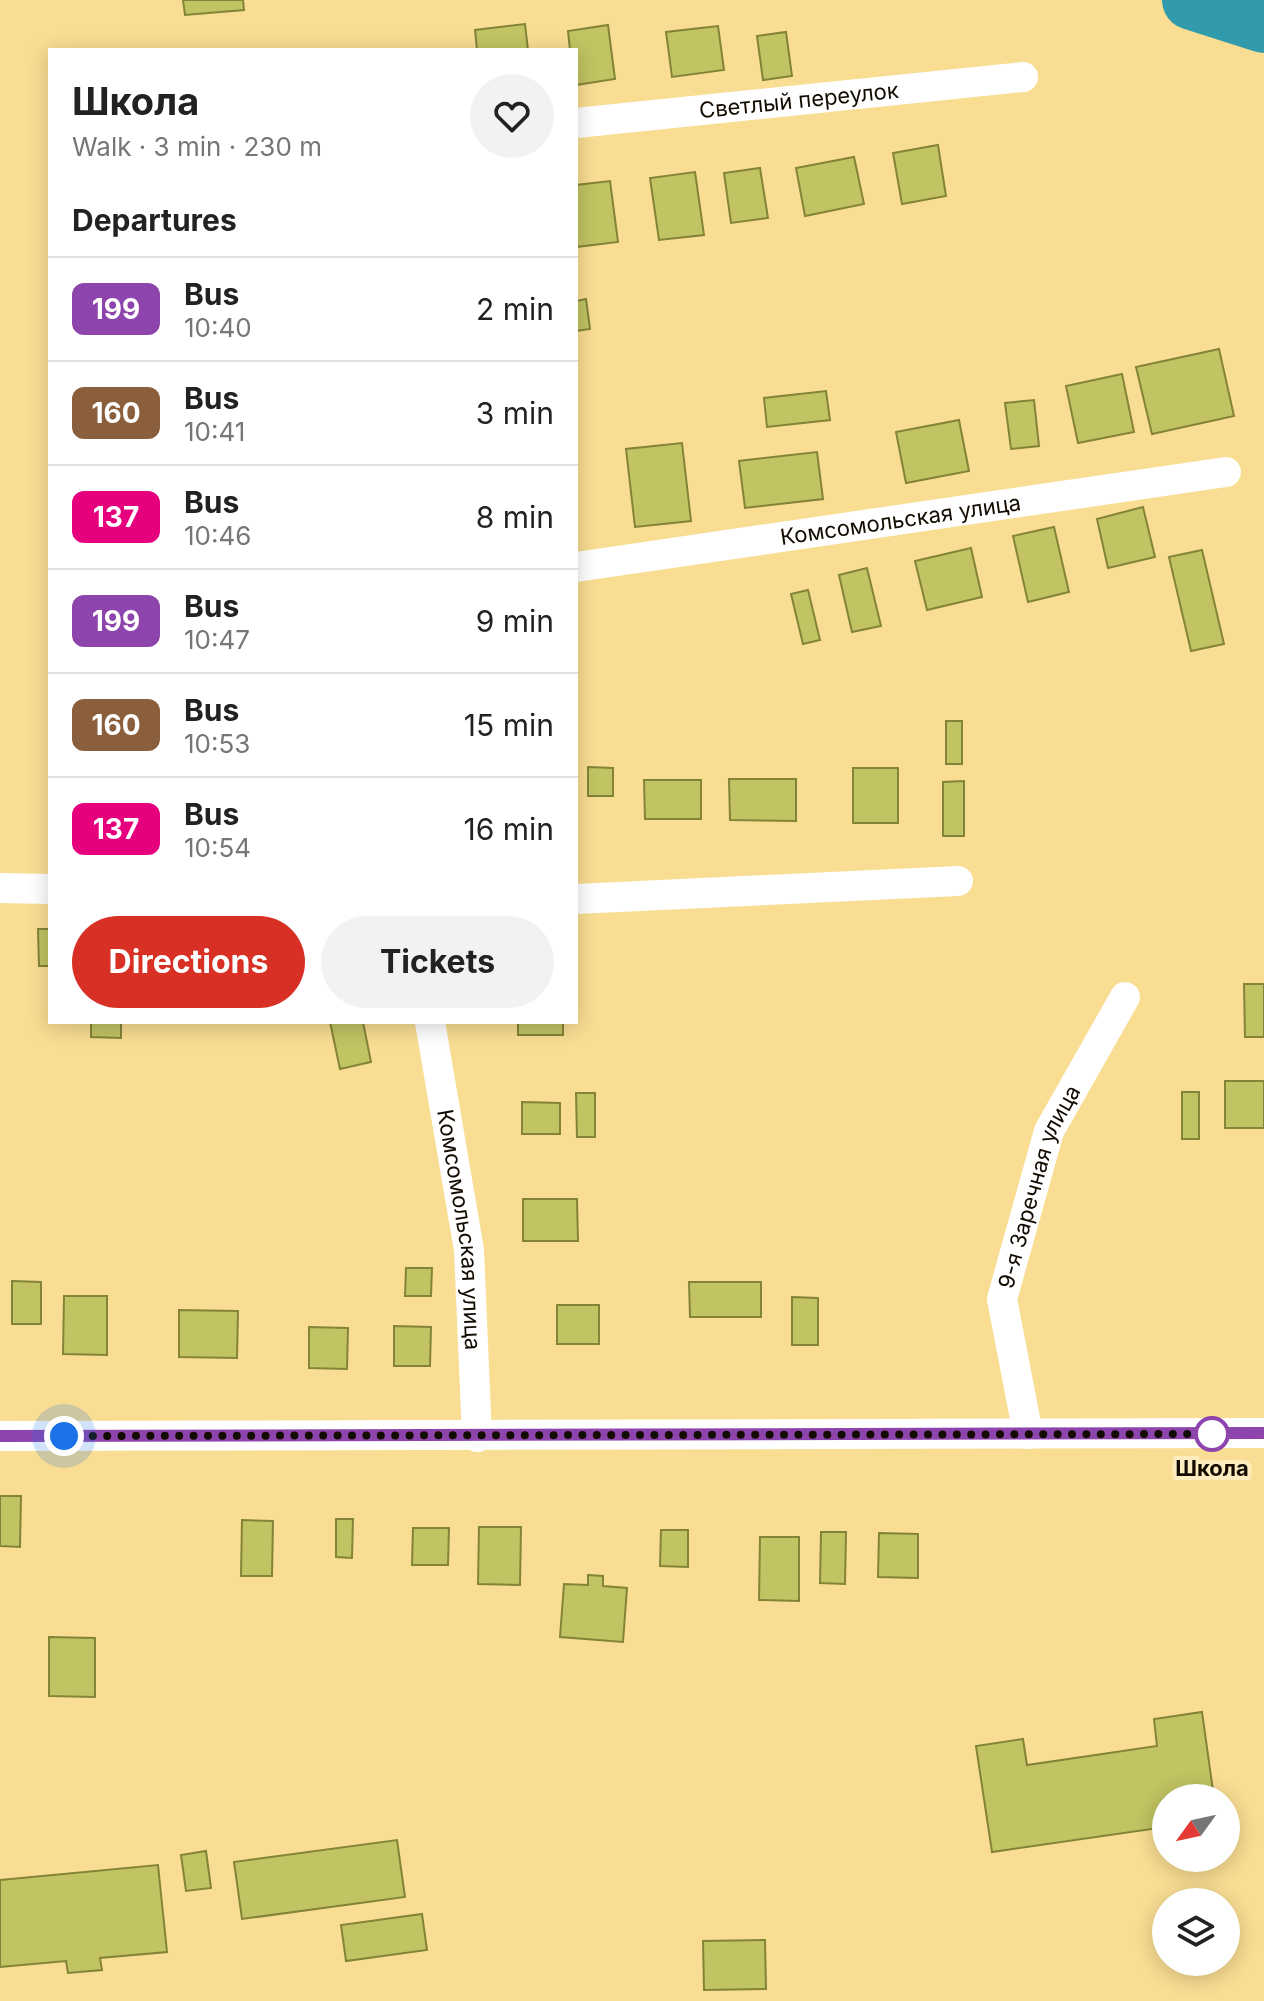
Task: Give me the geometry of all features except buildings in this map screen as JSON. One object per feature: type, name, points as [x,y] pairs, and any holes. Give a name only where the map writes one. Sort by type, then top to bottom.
[{"type":"street","name":"Светлый переулок","points":[[578,123],[1023,77]]},
{"type":"street","name":"Комсомольская улица","points":[[578,567],[1226,472]]},
{"type":"street","points":[[578,899],[958,881]]},
{"type":"street","points":[[0,888],[48,889]]},
{"type":"street","name":"9-я Заречная улица","points":[[1028,1434],[1002,1299],[1049,1131],[1125,997]]},
{"type":"street","name":"Комсомольская улица","points":[[430,1024],[469,1250],[477,1437]]},
{"type":"street","points":[[0,1436],[1264,1433]]},
{"type":"waterway","points":[[1192,0],[1264,23]]},
{"type":"bus line","name":"199","points":[[0,1436],[1264,1433]]},
{"type":"place","name":"Школа","points":[[1212,1434]]},
{"type":"route","points":[[64,1436],[1212,1434]]}]
